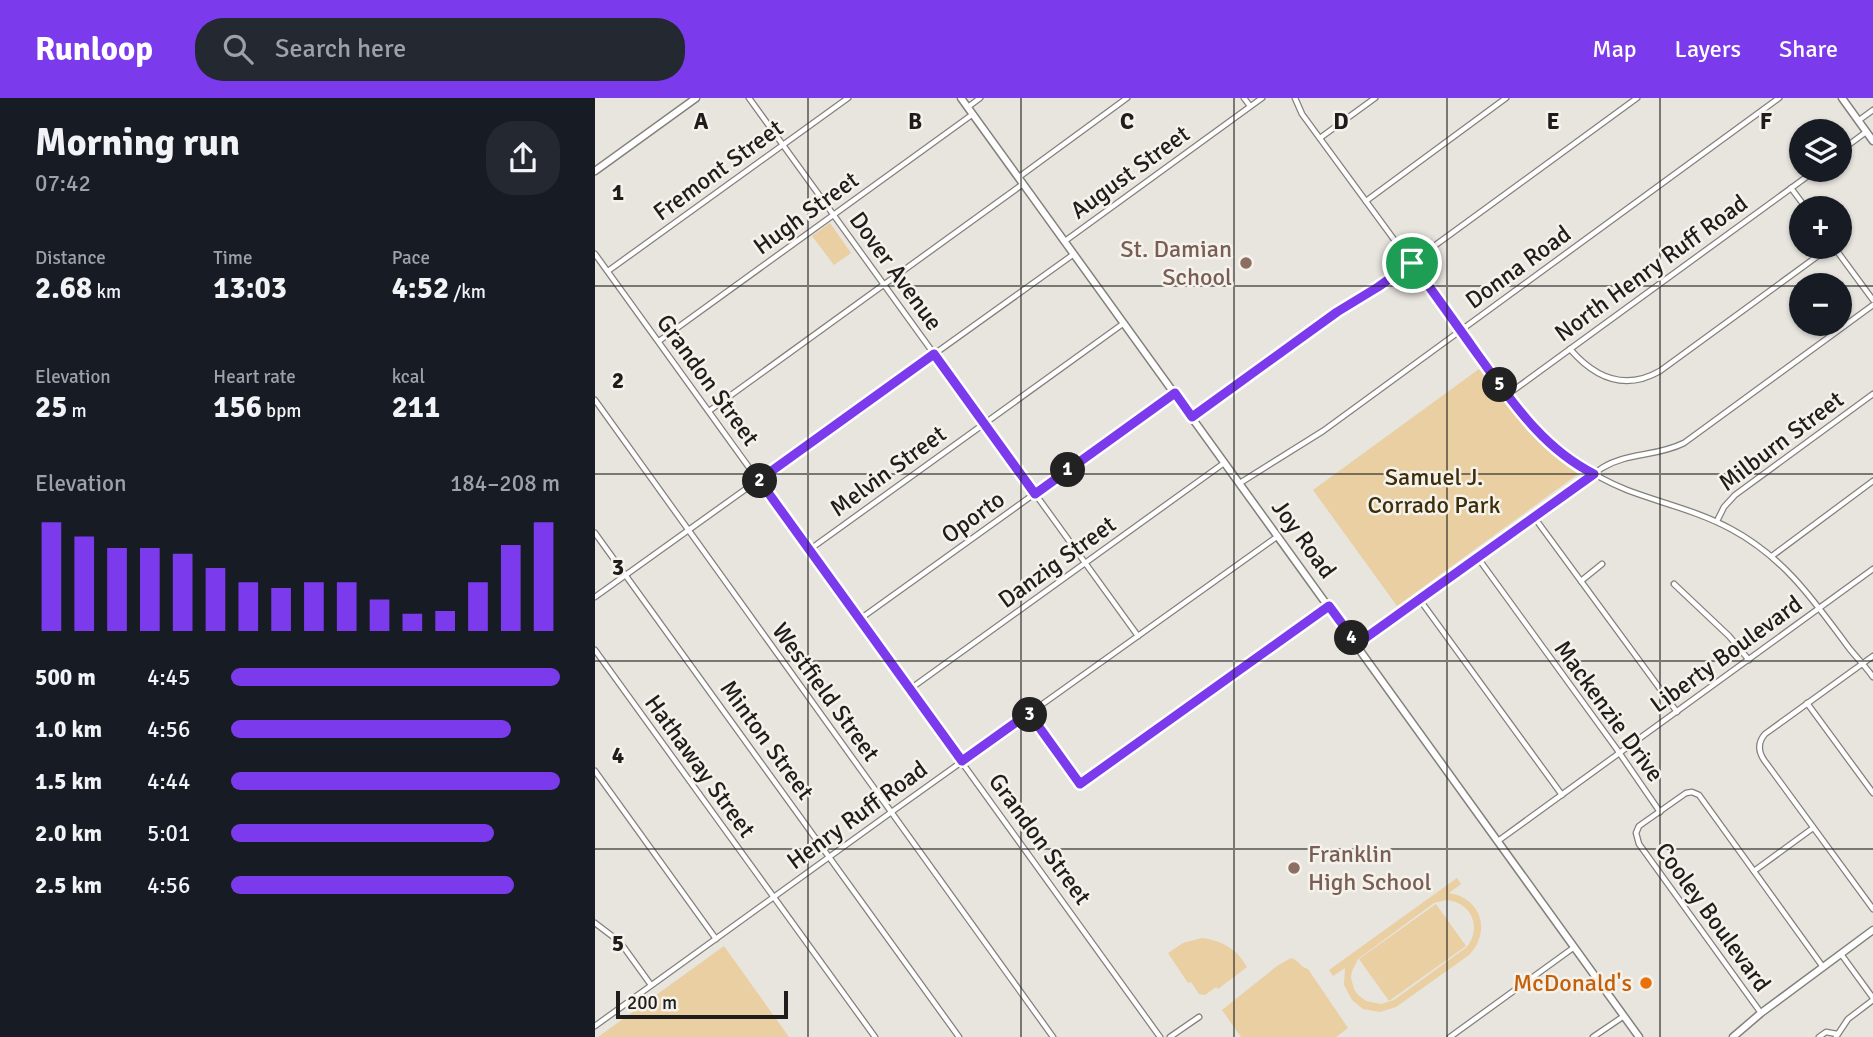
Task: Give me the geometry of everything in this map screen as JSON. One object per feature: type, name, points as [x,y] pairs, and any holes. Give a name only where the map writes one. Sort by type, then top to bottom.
[{"type":"street","points":[[595,171],[696,98]]},
{"type":"street","name":"Dover Avenue","points":[[749,98],[1138,636]]},
{"type":"street","name":"Fremont Street","points":[[608,271],[848,98]]},
{"type":"street","name":"Joy Road","points":[[961,98],[1639,1037]]},
{"type":"street","points":[[968,107],[980,98]]},
{"type":"street","points":[[709,411],[884,285],[1127,98]]},
{"type":"street","points":[[1244,98],[1250,106],[1262,98]]},
{"type":"street","points":[[1295,98],[1302,114],[1530,425],[1576,463],[1594,474],[1625,489],[1717,521],[1772,556],[1796,578],[1873,677]]},
{"type":"street","points":[[1320,138],[1375,98]]},
{"type":"street","points":[[1366,201],[1506,98]]},
{"type":"street","points":[[1192,417],[1337,312],[1412,263],[1637,98]]},
{"type":"street","name":"Donna Road","points":[[1240,484],[1261,468],[1311,440],[1779,98]]},
{"type":"street","points":[[1842,98],[1873,141]]},
{"type":"street","name":"August Street","points":[[1065,241],[1250,106]]},
{"type":"street","points":[[1858,121],[1873,110]]},
{"type":"street","name":"Hugh Street","points":[[659,341],[973,114]]},
{"type":"street","points":[[1852,143],[1867,132]]},
{"type":"street","name":"North Henry Ruff Road","points":[[1507,394],[1799,182]]},
{"type":"street","points":[[1791,188],[1797,196]]},
{"type":"street","name":"Grandon Street","points":[[595,254],[1160,1037]]},
{"type":"street","points":[[595,597],[1074,254]]},
{"type":"street","points":[[1570,349],[1587,367],[1605,377],[1628,381],[1649,377],[1815,259]]},
{"type":"street","points":[[1357,644],[1594,474],[1621,459],[1661,453],[1684,443],[1873,303],[1841,259]]},
{"type":"street","name":"Melvin Street","points":[[809,550],[1124,323]]},
{"type":"street","name":"Oporto","points":[[859,620],[1175,393]]},
{"type":"street","name":"Milburn Street","points":[[1717,521],[1724,507],[1735,495],[1873,394]]},
{"type":"street","name":"Westfield Street","points":[[595,400],[1053,1037]]},
{"type":"street","name":"Danzig Street","points":[[910,689],[1225,463]]},
{"type":"street","points":[[1772,556],[1873,481]]},
{"type":"street","points":[[1534,517],[1677,712]]},
{"type":"street","name":"Minton Street","points":[[595,533],[959,1037]]},
{"type":"street","name":"Henry Ruff Road","points":[[595,1026],[1278,536]]},
{"type":"street","name":"Mackenzie Drive","points":[[1478,558],[1660,812],[1686,793],[1696,793],[1823,967]]},
{"type":"street","points":[[1581,581],[1602,564]]},
{"type":"street","name":"Liberty Boulevard","points":[[1499,841],[1873,569]]},
{"type":"street","points":[[1674,584],[1729,636],[1749,660]]},
{"type":"street","points":[[1420,600],[1562,795]]},
{"type":"street","points":[[1029,713],[1080,784],[1329,606]]},
{"type":"street","name":"Hathaway Street","points":[[595,650],[875,1037]]},
{"type":"street","points":[[1873,656],[1765,734],[1759,745],[1764,760],[1873,908]]},
{"type":"street","points":[[1807,704],[1873,793]]},
{"type":"street","points":[[595,771],[716,939]]},
{"type":"street","name":"Cooley Boulevard","points":[[1660,812],[1637,828],[1637,841],[1761,1013]]},
{"type":"street","points":[[1753,871],[1814,828]]},
{"type":"street","points":[[595,923],[620,942],[651,985]]},
{"type":"street","points":[[1733,1037],[1873,930]]},
{"type":"street","points":[[1450,1037],[1573,948]]},
{"type":"street","points":[[1819,1037],[1828,1032],[1836,1035],[1848,1019],[1873,999],[1841,954]]},
{"type":"street","points":[[1593,1037],[1624,1016]]},
{"type":"street","points":[[1170,1037],[1199,1017]]},
{"type":"green space","points":[[830,223],[851,253],[834,265],[812,236]]},
{"type":"green space","name":"Samuel J. Corrado Park","points":[[1479,369],[1524,426],[1578,474],[1397,606],[1313,490]]},
{"type":"green space","points":[[1457,878],[1461,884],[1449,893],[1469,901],[1480,917],[1480,936],[1469,955],[1396,1007],[1380,1012],[1363,1009],[1352,1000],[1344,985],[1345,968],[1333,976],[1329,970]],"holes":[[[1446,900],[1455,902],[1468,911],[1474,924],[1474,932],[1467,947],[1394,1000],[1381,1004],[1366,1001],[1358,995],[1351,978],[1358,959],[1434,903]]]},
{"type":"green space","points":[[1436,904],[1466,946],[1389,1001],[1359,959]]},
{"type":"green space","points":[[1202,938],[1229,947],[1247,967],[1218,989],[1216,987],[1205,995],[1199,994],[1191,982],[1188,983],[1168,953],[1183,943]]},
{"type":"green space","points":[[724,946],[789,1037],[598,1037]]},
{"type":"green space","points":[[1291,958],[1308,969],[1348,1028],[1336,1037],[1241,1037],[1222,1010]]},
{"type":"place","name":"St. Damian School","points":[[1246,263]]},
{"type":"place","name":"Franklin High School","points":[[1294,868]]},
{"type":"place","name":"McDonald's","points":[[1646,983]]},
{"type":"route","points":[[1412,263],[1530,425],[1560,452],[1594,474],[1357,644],[1329,606],[1080,784],[1029,713],[962,761],[759,480],[934,354],[1035,494],[1175,393],[1192,417],[1337,312],[1412,263]]}]
